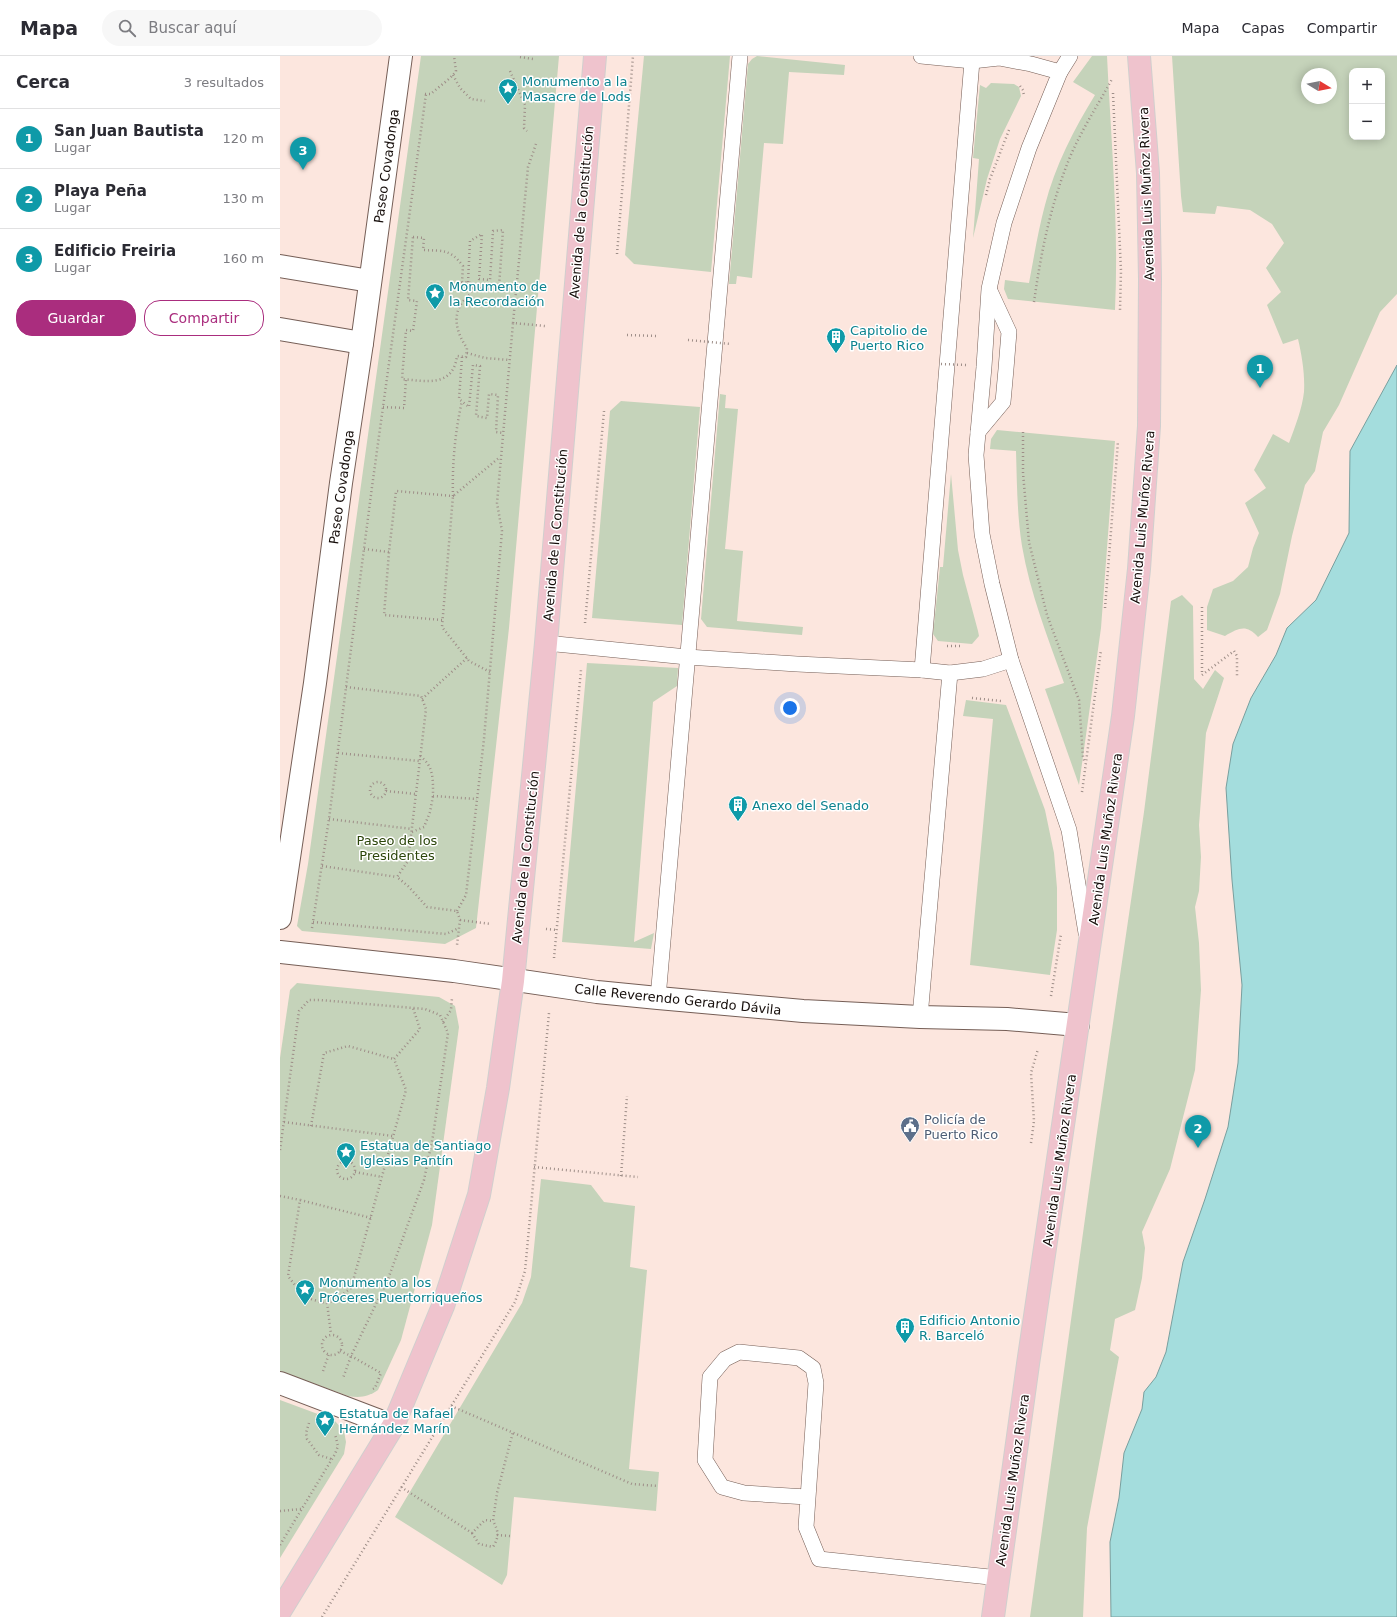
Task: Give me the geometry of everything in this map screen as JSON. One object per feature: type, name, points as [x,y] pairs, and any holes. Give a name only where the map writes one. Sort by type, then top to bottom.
[{"type":"main road","name":"Avenida de la Constitución","points":[[280,1611],[393,1426],[443,1306],[479,1195],[498,1088],[513,981],[546,643],[595,56]]},
{"type":"main road","name":"Avenida Luis Muñoz Rivera","points":[[993,1617],[1088,950],[1123,716],[1139,569],[1149,426],[1150,279],[1148,173],[1139,56]]},
{"type":"street","name":"Paseo Covadonga","points":[[280,918],[315,683],[341,483],[362,343],[401,56]]},
{"type":"street","points":[[280,266],[370,281]]},
{"type":"street","points":[[280,328],[362,343]]},
{"type":"street","name":"Calle Reverendo Gerardo Dávila","points":[[280,952],[454,971],[513,981],[658,998],[803,1011],[920,1017],[1007,1018],[1078,1025]]},
{"type":"street","points":[[280,1383],[393,1426]]},
{"type":"lane","points":[[658,998],[740,56]]},
{"type":"lane","points":[[921,56],[972,61],[1000,57],[1060,72]]},
{"type":"lane","points":[[1070,56],[1060,72],[1029,148],[1004,223],[989,290],[976,455],[982,534],[992,584],[1011,660],[1069,830],[1088,950]]},
{"type":"lane","points":[[922,670],[972,61]]},
{"type":"lane","points":[[978,432],[1003,402],[1009,332],[989,290]]},
{"type":"lane","points":[[546,643],[687,657],[922,670],[950,673],[983,669],[1011,660]]},
{"type":"lane","points":[[920,1017],[950,673]]},
{"type":"lane","points":[[807,1497],[744,1493],[722,1487],[705,1460],[710,1377],[725,1359],[739,1352],[799,1358],[813,1368],[816,1383],[806,1527],[819,1559],[999,1578]]},
{"type":"path","points":[[422,94],[431,94],[453,75],[456,71],[454,56]]},
{"type":"path","points":[[617,254],[633,56]]},
{"type":"path","points":[[520,57],[533,59]]},
{"type":"path","points":[[510,71],[525,105],[524,128],[527,131]]},
{"type":"path","points":[[1111,71],[1112,84]]},
{"type":"path","points":[[453,75],[460,88],[471,98],[485,101]]},
{"type":"path","points":[[1034,302],[1040,262],[1052,205],[1070,157],[1090,115],[1112,79]]},
{"type":"path","points":[[1112,92],[1121,271],[1120,310]]},
{"type":"path","points":[[311,932],[330,819],[364,549],[426,94]]},
{"type":"path","points":[[457,911],[466,895],[477,799],[502,530],[497,503],[500,457],[528,167],[536,144]]},
{"type":"path","points":[[468,282],[470,241],[482,234],[479,279],[490,280],[493,231],[503,230],[499,287]]},
{"type":"path","points":[[413,237],[424,238],[423,250],[446,251],[454,254],[464,266],[462,282],[468,282],[473,283],[471,294],[461,304],[456,320],[460,337],[468,348],[466,357],[457,356],[456,366],[446,377],[435,381],[402,379],[406,330],[413,331],[417,301],[408,300],[413,237]]},
{"type":"path","points":[[472,288],[492,289],[499,287],[516,289]]},
{"type":"path","points":[[513,323],[535,325]]},
{"type":"path","points":[[627,335],[656,336]]},
{"type":"path","points":[[688,340],[731,344]]},
{"type":"path","points":[[467,353],[484,358],[509,360]]},
{"type":"path","points":[[462,357],[459,399],[469,408],[473,365],[480,366],[476,416],[487,418],[489,394],[498,395],[496,432],[503,433]]},
{"type":"path","points":[[941,364],[966,365]]},
{"type":"path","points":[[383,407],[404,408],[406,379]]},
{"type":"path","points":[[462,401],[458,420],[452,479],[453,496],[442,626],[469,661],[490,672]]},
{"type":"path","points":[[322,1617],[515,1302],[525,1271],[604,411]]},
{"type":"path","points":[[1023,432],[1023,473],[1029,542],[1047,614],[1079,700],[1083,757],[1086,764]]},
{"type":"path","points":[[1105,612],[1118,441]]},
{"type":"path","points":[[442,620],[384,615],[396,491],[453,496],[500,457]]},
{"type":"path","points":[[364,549],[389,552]]},
{"type":"path","points":[[1202,607],[1202,675],[1234,651],[1237,656],[1237,678]]},
{"type":"path","points":[[1082,792],[1102,643]]},
{"type":"path","points":[[422,699],[467,658]]},
{"type":"path","points":[[346,687],[421,696],[426,709],[408,861],[397,877]]},
{"type":"path","points":[[948,695],[1006,701]]},
{"type":"path","points":[[338,753],[419,761]]},
{"type":"path","points":[[412,832],[424,827],[430,812],[433,796],[432,770],[427,761],[420,756]]},
{"type":"path","points":[[379,782],[384,785],[386,791],[383,797],[377,799],[372,796],[370,790],[373,784],[379,782]]},
{"type":"path","points":[[386,791],[416,794]]},
{"type":"path","points":[[433,796],[477,799]]},
{"type":"path","points":[[330,819],[412,829]]},
{"type":"path","points":[[322,866],[397,877],[408,886],[427,907]]},
{"type":"path","points":[[313,922],[446,934],[459,928]]},
{"type":"path","points":[[1031,1145],[1034,1121],[1031,1072],[1045,1021],[1054,978],[1060,933]]},
{"type":"path","points":[[280,1150],[299,1011],[309,1000],[425,1009],[440,1015],[448,1033],[434,1136],[424,1180],[388,1279],[343,1374],[342,1383]]},
{"type":"path","points":[[394,1059],[420,1029],[414,1008]]},
{"type":"path","points":[[311,1126],[324,1053],[348,1046],[394,1059]]},
{"type":"path","points":[[300,1200],[288,1276],[304,1297],[324,1303],[334,1301],[351,1288],[406,1090],[394,1059]]},
{"type":"path","points":[[621,1176],[627,1096]]},
{"type":"path","points":[[284,1122],[394,1136]]},
{"type":"path","points":[[349,1160],[354,1165],[355,1172],[350,1178],[343,1178],[338,1174],[338,1166],[342,1161],[349,1160]]},
{"type":"path","points":[[534,1167],[638,1177]]},
{"type":"path","points":[[355,1172],[382,1177]]},
{"type":"path","points":[[280,1196],[371,1218]]},
{"type":"path","points":[[327,1303],[331,1334]]},
{"type":"path","points":[[331,1334],[338,1336],[343,1345],[340,1351],[335,1354],[329,1354],[324,1351],[322,1343],[325,1337],[331,1334]]},
{"type":"path","points":[[340,1351],[381,1373],[375,1388],[368,1390]]},
{"type":"path","points":[[322,1375],[329,1354]]},
{"type":"path","points":[[451,1406],[632,1484],[658,1486]]},
{"type":"path","points":[[310,1419],[306,1432],[307,1439],[319,1455],[331,1459]]},
{"type":"path","points":[[280,1545],[338,1446],[336,1436],[333,1431]]},
{"type":"path","points":[[401,1487],[472,1532],[479,1544],[493,1547],[497,1540],[498,1530],[493,1521],[497,1493],[513,1432]]},
{"type":"path","points":[[280,1511],[302,1509]]},
{"type":"path","points":[[472,1532],[485,1520],[493,1521]]},
{"type":"path","points":[[497,1535],[510,1536]]},
{"type":"green space","name":"Paseo de los Presidentes","points":[[421,56],[559,56],[509,628],[476,928],[445,944],[302,931],[297,926],[308,864]]},
{"type":"green space","points":[[644,56],[730,56],[711,272],[634,264],[625,255]]},
{"type":"green space","points":[[757,56],[845,65],[844,75],[789,72],[783,144],[764,143],[752,278],[737,276],[736,284],[729,284],[748,64]]},
{"type":"green space","points":[[1092,56],[1107,56],[1115,214],[1115,310],[1008,299],[1004,289],[1005,280],[1029,283],[1038,234],[1049,190],[1073,134],[1095,95],[1073,82]]},
{"type":"green space","points":[[1172,56],[1397,56],[1397,294],[1380,312],[1339,405],[1323,432],[1315,471],[1305,485],[1292,536],[1280,594],[1267,630],[1258,637],[1250,630],[1246,629],[1238,629],[1225,636],[1207,630],[1207,607],[1213,589],[1233,581],[1248,567],[1259,533],[1245,503],[1266,488],[1254,470],[1273,434],[1289,443],[1303,398],[1304,372],[1298,339],[1283,344],[1267,305],[1281,292],[1266,268],[1284,243],[1272,224],[1250,210],[1217,206],[1215,214],[1183,212]]},
{"type":"green space","points":[[991,83],[1014,84],[1019,87],[1021,96],[1000,139],[987,179],[973,238],[979,159],[973,158],[980,85],[986,88]]},
{"type":"green space","points":[[720,394],[726,395],[725,408],[738,409],[725,549],[743,551],[737,621],[803,627],[802,635],[707,627],[701,619]]},
{"type":"green space","points":[[621,401],[700,407],[682,625],[592,618],[610,411]]},
{"type":"green space","points":[[997,430],[1115,441],[1101,628],[1079,785],[1045,689],[1064,683],[1040,615],[1025,564],[1019,523],[1016,451],[990,449],[991,439]]},
{"type":"green space","points":[[951,474],[958,550],[979,636],[972,644],[938,641],[933,634],[940,567],[943,567]]},
{"type":"green space","points":[[1182,595],[1193,606],[1194,679],[1203,689],[1215,670],[1224,678],[1206,733],[1199,825],[1201,857],[1199,891],[1195,907],[1199,943],[1201,990],[1195,1070],[1170,1169],[1142,1232],[1145,1248],[1142,1278],[1135,1310],[1115,1319],[1110,1350],[1119,1357],[1087,1528],[1083,1617],[1030,1617],[1096,1139],[1144,812],[1171,601]]},
{"type":"green space","points":[[587,663],[678,668],[677,686],[653,702],[634,942],[654,933],[651,949],[562,942]]},
{"type":"green space","points":[[966,700],[1006,705],[1045,810],[1054,853],[1057,888],[1057,930],[1050,975],[970,965],[993,719],[963,716]]},
{"type":"green space","points":[[297,983],[439,997],[455,1006],[459,1027],[432,1225],[401,1340],[378,1390],[364,1396],[348,1396],[280,1371],[280,1058],[290,990]]},
{"type":"green space","points":[[541,1179],[591,1185],[604,1202],[635,1206],[630,1267],[647,1270],[629,1469],[659,1472],[656,1511],[514,1497],[507,1575],[502,1585],[395,1517],[522,1303],[531,1277]]},
{"type":"green space","points":[[280,1400],[334,1420],[344,1431],[346,1442],[344,1454],[280,1558]]},
{"type":"water","points":[[1397,365],[1397,1617],[1111,1617],[1110,1542],[1119,1498],[1124,1453],[1142,1409],[1144,1392],[1156,1377],[1166,1352],[1183,1262],[1228,1127],[1238,1063],[1242,985],[1232,880],[1226,788],[1233,744],[1251,698],[1276,655],[1287,628],[1316,600],[1349,533],[1350,451]]},
{"type":"place","name":"Monumento a la Masacre de Lods","points":[[508,105]]},
{"type":"place","name":"Edificio Freiria","points":[[303,170]]},
{"type":"place","name":"Monumento de la Recordación","points":[[435,310]]},
{"type":"place","name":"Capitolio de Puerto Rico","points":[[836,354]]},
{"type":"place","name":"San Juan Bautista","points":[[1260,388]]},
{"type":"place","name":"Anexo del Senado","points":[[738,822]]},
{"type":"place","name":"Policía de Puerto Rico","points":[[910,1143]]},
{"type":"place","name":"Playa Peña","points":[[1198,1148]]},
{"type":"place","name":"Estatua de Santiago Iglesias Pantín","points":[[346,1169]]},
{"type":"place","name":"Monumento a los Próceres Puertorriqueños","points":[[305,1306]]},
{"type":"place","name":"Edificio Antonio R. Barceló","points":[[905,1344]]},
{"type":"place","name":"Estatua de Rafael Hernández Marín","points":[[325,1437]]}]
